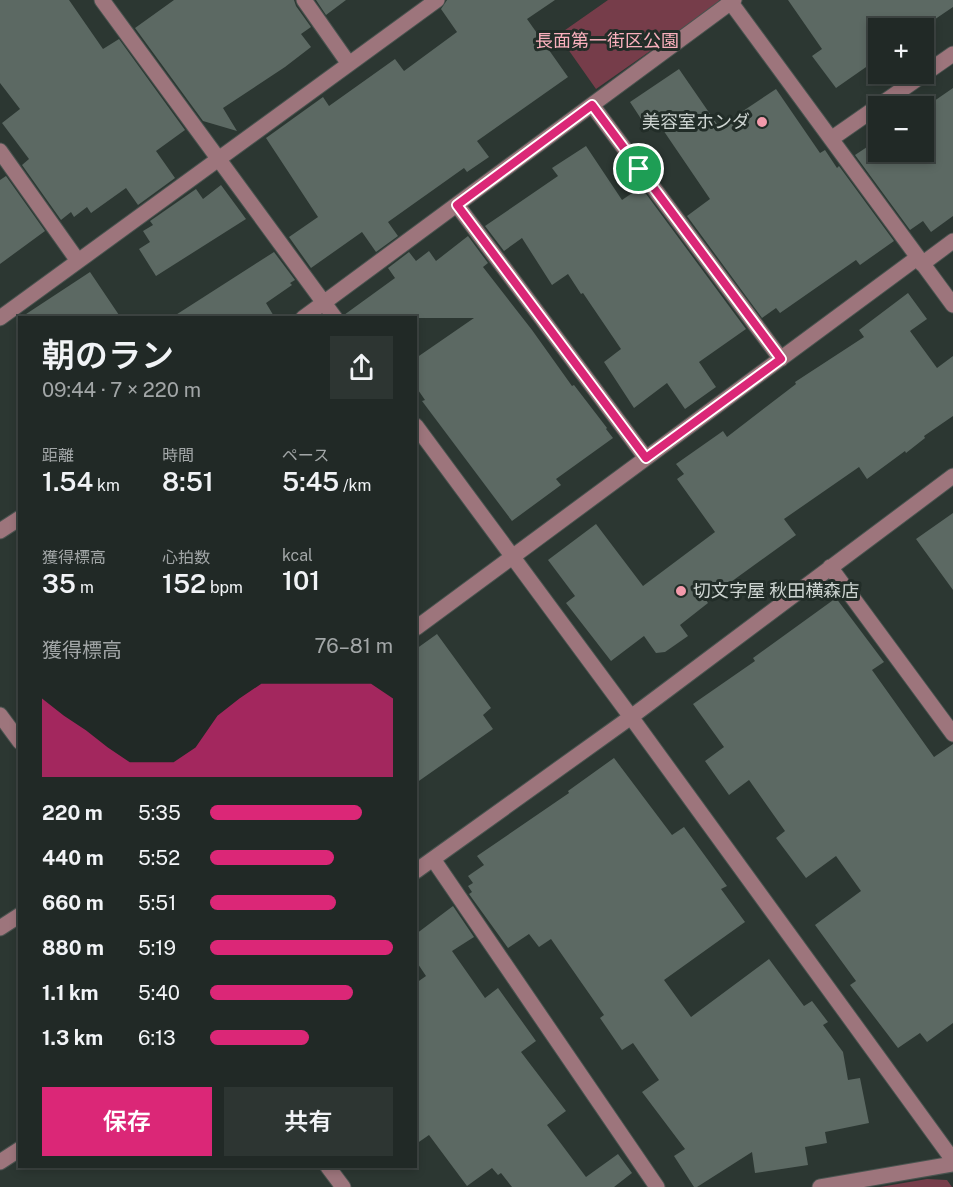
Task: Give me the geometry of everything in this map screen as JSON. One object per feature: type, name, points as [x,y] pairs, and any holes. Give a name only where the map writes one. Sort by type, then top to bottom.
[{"type":"street","points":[[102,0],[334,316]]},
{"type":"street","points":[[304,0],[349,64]]},
{"type":"street","points":[[0,318],[437,0]]},
{"type":"street","points":[[306,316],[731,1],[953,305]]},
{"type":"street","points":[[831,139],[953,54]]},
{"type":"street","points":[[592,105],[781,359]]},
{"type":"street","points":[[0,151],[78,261]]},
{"type":"street","points":[[457,205],[646,458]]},
{"type":"street","points":[[417,627],[781,359],[920,261],[953,241]]},
{"type":"street","points":[[417,427],[631,717],[953,1162],[820,1187]]},
{"type":"street","points":[[417,870],[631,717],[953,477]]},
{"type":"street","points":[[0,531],[18,519]]},
{"type":"street","points":[[830,567],[953,734]]},
{"type":"street","points":[[0,715],[18,739]]},
{"type":"street","points":[[433,859],[657,1187]]},
{"type":"street","points":[[0,928],[18,916]]},
{"type":"street","points":[[0,1162],[18,1150]]},
{"type":"street","points":[[329,1168],[340,1186]]},
{"type":"green space","name":"長面第一街区公園","points":[[608,0],[719,0],[720,2],[596,89],[558,35]]},
{"type":"green space","points":[[927,1179],[947,1180],[952,1187],[880,1187]]},
{"type":"building","points":[[0,0],[69,0],[103,49],[119,39],[185,130],[156,151],[175,178],[138,205],[126,188],[91,213],[87,207],[74,217],[71,212],[61,220],[22,165],[29,159],[2,123],[20,109],[0,83]]},
{"type":"building","points":[[174,0],[294,0],[311,27],[301,34],[311,47],[223,108],[237,131],[203,121],[135,28]]},
{"type":"building","points":[[316,0],[346,0],[326,15]]},
{"type":"building","points":[[447,0],[555,0],[527,19],[568,77],[477,141],[489,157],[467,172],[464,168],[388,222],[398,236],[376,252],[362,232],[311,268],[289,237],[318,217],[266,138],[323,97],[329,106],[395,59],[404,71],[457,32],[441,9]]},
{"type":"building","points":[[788,0],[953,0],[953,7],[934,20],[934,18],[868,18],[868,66],[836,88],[812,56],[822,49]]},
{"type":"building","points":[[679,69],[719,127],[776,89],[820,153],[825,150],[837,168],[839,166],[894,241],[860,265],[856,260],[780,313],[776,308],[762,318],[687,216],[710,199],[659,124],[649,131],[630,102]]},
{"type":"building","points":[[953,88],[953,216],[931,232],[923,221],[910,230],[855,155],[868,146],[868,162],[934,162],[934,101]]},
{"type":"building","points":[[586,146],[622,200],[641,187],[746,329],[699,362],[716,387],[685,409],[667,383],[634,408],[604,362],[621,349],[568,274],[552,285],[522,238],[504,251],[485,226],[558,176],[552,168]]},
{"type":"building","points":[[6,176],[45,231],[0,264],[0,180]]},
{"type":"building","points":[[221,185],[246,219],[156,276],[139,249],[150,242],[143,231],[153,225],[150,221],[196,189],[203,199]]},
{"type":"building","points":[[468,236],[488,263],[483,267],[613,438],[556,479],[561,485],[512,521],[422,401],[425,400],[417,388],[417,357],[474,318],[344,315],[395,278],[388,268],[409,252],[416,261],[429,251],[436,261]]},
{"type":"building","points":[[274,252],[295,280],[290,283],[292,285],[266,303],[274,316],[174,316]]},
{"type":"building","points":[[90,272],[120,316],[23,316]]},
{"type":"building","points":[[908,293],[927,319],[910,331],[937,368],[953,356],[953,416],[924,436],[925,438],[906,453],[905,451],[867,479],[859,467],[784,519],[796,535],[706,600],[708,603],[680,625],[688,636],[665,652],[656,653],[644,636],[611,661],[566,603],[575,596],[548,560],[596,524],[643,586],[715,532],[677,479],[684,474],[676,464],[723,431],[727,437],[796,384],[795,382],[864,337],[859,330]]},
{"type":"building","points":[[953,513],[953,590],[916,539]]},
{"type":"building","points":[[836,598],[884,662],[872,670],[934,757],[953,744],[953,1023],[927,1042],[920,1033],[898,1048],[850,985],[856,981],[815,925],[861,891],[836,856],[806,878],[776,838],[785,831],[749,780],[729,795],[705,761],[724,747],[693,704],[755,661],[753,658]]},
{"type":"building","points":[[437,634],[491,708],[483,715],[493,729],[417,782],[417,648]]},
{"type":"building","points":[[614,758],[672,835],[684,827],[727,886],[721,889],[745,922],[664,980],[691,1017],[769,959],[804,1006],[812,1001],[828,1022],[823,1025],[843,1052],[848,1080],[860,1078],[869,1123],[825,1132],[827,1143],[805,1147],[808,1165],[755,1173],[752,1152],[694,1187],[674,1156],[685,1149],[642,1092],[659,1080],[633,1043],[622,1050],[600,1018],[604,1015],[551,939],[539,947],[529,934],[508,948],[469,894],[472,892],[468,886],[473,883],[468,876],[484,865],[477,856],[569,793],[568,791]]},
{"type":"building","points":[[453,906],[474,937],[452,951],[485,998],[498,988],[536,1041],[521,1052],[566,1111],[547,1125],[586,1177],[618,1154],[632,1173],[614,1187],[512,1187],[501,1173],[498,1175],[492,1168],[467,1186],[429,1135],[417,1143],[417,982],[426,976],[417,962],[417,933]]},
{"type":"place","name":"美容室ホンダ","points":[[762,122]]},
{"type":"place","name":"切文字屋 秋田横森店","points":[[681,591]]},
{"type":"route","points":[[592,105],[639,169],[781,359],[646,458],[457,205],[592,105]]}]
